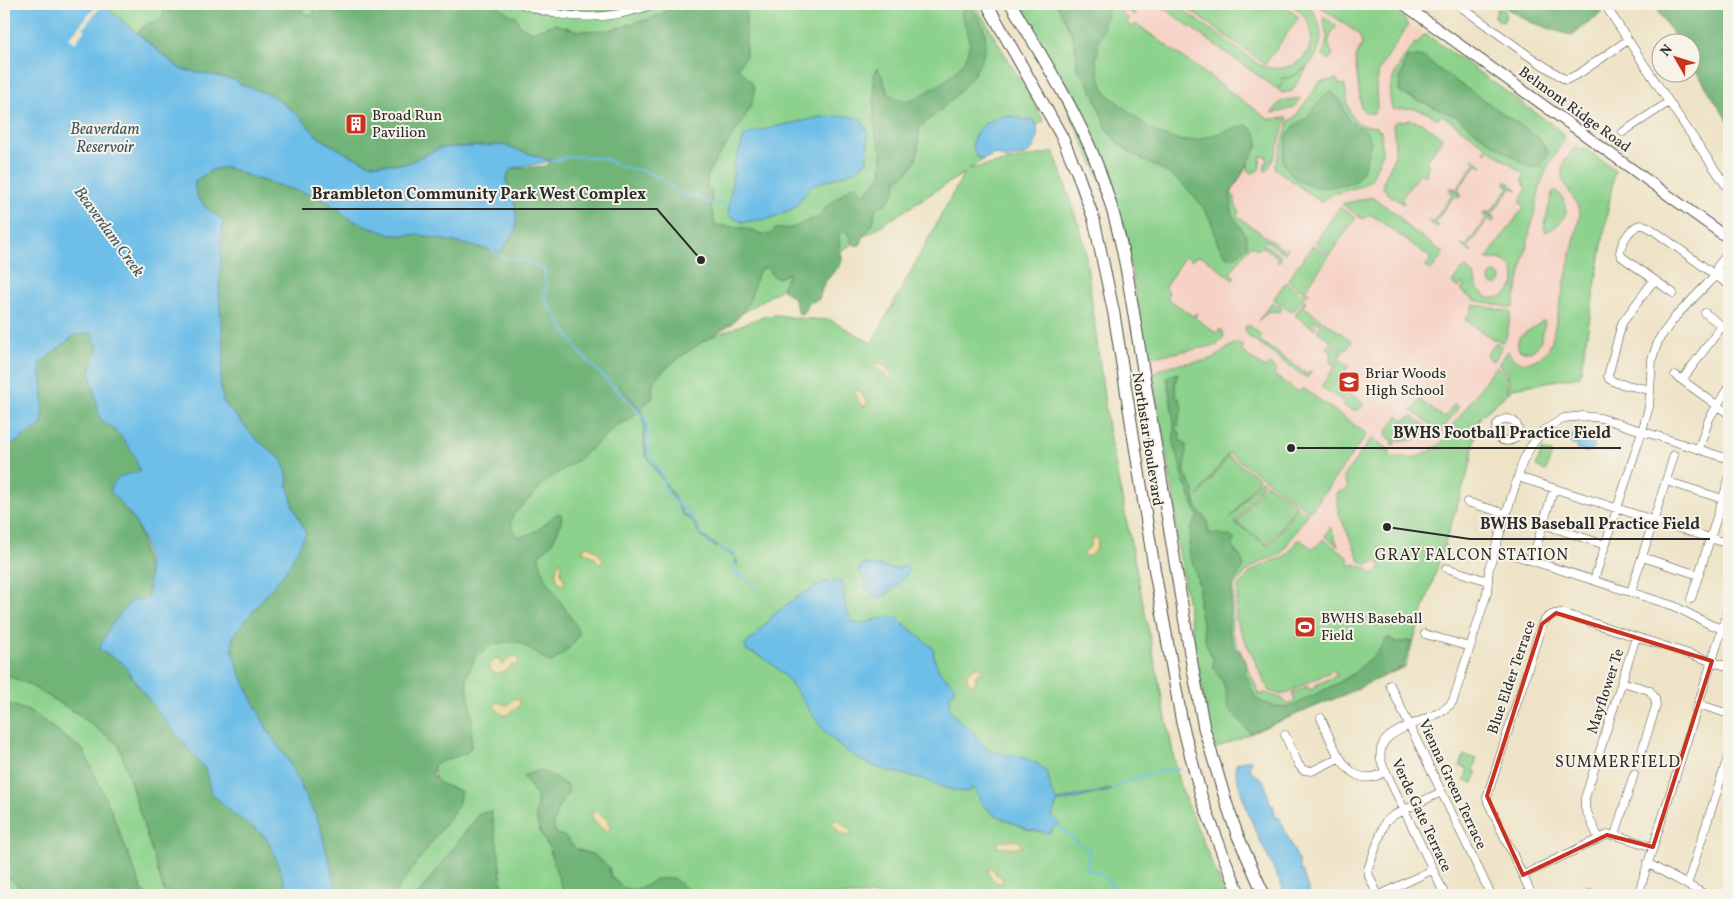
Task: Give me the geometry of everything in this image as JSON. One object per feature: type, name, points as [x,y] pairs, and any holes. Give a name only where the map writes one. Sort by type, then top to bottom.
[{"type":"main road","name":"Northstar Boulevard","points":[[987,4],[1062,137],[1094,220],[1114,314],[1152,558],[1182,723],[1190,758],[1205,806],[1240,895]]},
{"type":"main road","name":"Northstar Boulevard","points":[[1011,4],[1073,110],[1109,197],[1121,239],[1204,728],[1232,819],[1264,895]]},
{"type":"main road","name":"Belmont Ridge Road","points":[[1404,4],[1729,240]]},
{"type":"street","points":[[522,4],[559,15],[587,18],[618,15],[654,4]]},
{"type":"street","points":[[1458,4],[1529,56],[1566,80],[1580,73],[1628,40]]},
{"type":"street","points":[[1609,11],[1729,190]]},
{"type":"street","points":[[1623,132],[1669,102]]},
{"type":"street","points":[[1673,293],[1627,261],[1620,252],[1623,242],[1638,226],[1646,226],[1729,285]]},
{"type":"street","points":[[1716,275],[1717,268],[1729,252]]},
{"type":"street","points":[[1594,580],[1649,407],[1652,359],[1659,339],[1676,316],[1716,275],[1724,273],[1729,266]]},
{"type":"street","points":[[1650,390],[1617,383],[1608,376],[1622,323],[1654,280]]},
{"type":"street","points":[[1704,313],[1729,331]]},
{"type":"street","points":[[1722,326],[1678,378],[1729,414]]},
{"type":"street","points":[[1699,448],[1709,420],[1729,386]]},
{"type":"street","name":"Verde Gate Terrace","points":[[1445,895],[1380,758],[1382,744],[1389,737],[1444,710],[1450,705],[1455,695],[1487,593],[1489,571],[1518,477],[1531,446],[1551,424],[1564,418],[1593,416],[1729,459]]},
{"type":"street","points":[[1516,436],[1531,446]]},
{"type":"street","points":[[1631,592],[1674,455]]},
{"type":"street","points":[[1518,477],[1729,544]]},
{"type":"street","points":[[1691,599],[1729,479]]},
{"type":"street","points":[[1666,480],[1723,499]]},
{"type":"street","points":[[1532,560],[1554,488]]},
{"type":"street","points":[[1467,502],[1507,514]]},
{"type":"street","points":[[1543,524],[1605,545]]},
{"type":"street","points":[[1496,549],[1674,606],[1711,626],[1726,630]]},
{"type":"street","points":[[1642,557],[1699,576]]},
{"type":"street","points":[[1446,568],[1488,581]]},
{"type":"street","points":[[1638,895],[1712,661],[1726,630],[1729,607]]},
{"type":"street","name":"Blue Elder Terrace","points":[[1532,895],[1487,797],[1542,624],[1550,615],[1562,613],[1729,667]]},
{"type":"street","points":[[1425,634],[1470,647]]},
{"type":"street","name":"Mayflower Te","points":[[1599,838],[1585,808],[1585,798],[1636,637]]},
{"type":"street","points":[[1622,682],[1649,690],[1655,698],[1656,706],[1640,757]]},
{"type":"street","name":"Vienna Green Terrace","points":[[1390,685],[1491,895]]},
{"type":"street","points":[[1698,704],[1729,714]]},
{"type":"street","points":[[1321,718],[1339,758],[1352,772],[1369,778],[1386,771]]},
{"type":"street","points":[[1285,735],[1298,764],[1303,770],[1312,771],[1339,758]]},
{"type":"street","points":[[1687,885],[1729,754]]},
{"type":"street","points":[[1615,835],[1634,774]]},
{"type":"street","points":[[1432,870],[1379,895],[1369,876],[1368,869],[1385,822],[1389,818],[1441,792]]},
{"type":"street","points":[[1522,875],[1607,835],[1615,835],[1653,846]]},
{"type":"street","points":[[1647,863],[1706,895]]},
{"type":"highlighted area","points":[[1556,613],[1712,661],[1653,847],[1607,835],[1523,875],[1487,796],[1542,624]]},
{"type":"shaded area","name":"Briar Woods High School","points":[[1022,4],[1382,4],[1614,173],[1580,376],[1514,388],[1480,417],[1470,466],[1405,667],[1215,749],[1113,197]]},
{"type":"green space","points":[[4,4],[975,4],[1044,121],[969,169],[1054,152],[1084,241],[1108,428],[1179,783],[1225,895],[458,895],[450,853],[418,895],[392,895],[444,822],[432,761],[489,502],[701,341],[764,316],[779,315],[830,320],[872,343],[964,173],[604,401],[636,172],[429,114]]},
{"type":"green space","points":[[166,4],[299,4],[305,14],[315,16],[312,4],[496,4],[509,14],[516,16],[520,26],[532,32],[554,24],[580,31],[609,30],[653,18],[678,4],[746,4],[746,56],[738,67],[753,85],[753,98],[744,119],[709,172],[707,187],[712,192],[711,205],[715,225],[744,228],[761,234],[771,234],[775,229],[793,227],[818,218],[825,208],[851,187],[856,185],[862,193],[868,191],[881,175],[882,153],[876,136],[874,117],[874,75],[877,68],[889,94],[893,97],[911,101],[946,80],[966,57],[969,39],[961,13],[966,7],[973,9],[985,33],[985,47],[974,73],[954,98],[920,127],[916,160],[909,170],[897,181],[895,191],[889,201],[876,207],[873,224],[864,234],[861,244],[857,246],[851,242],[847,232],[843,231],[839,235],[841,264],[824,283],[819,299],[807,304],[804,313],[799,314],[793,297],[782,289],[789,273],[778,278],[773,276],[766,267],[762,269],[756,276],[748,304],[735,321],[687,352],[664,370],[652,386],[653,397],[630,420],[617,426],[579,459],[550,478],[513,515],[511,524],[514,532],[520,537],[536,531],[556,514],[561,514],[555,538],[539,556],[551,588],[569,614],[579,633],[568,649],[552,662],[547,661],[519,642],[503,642],[487,647],[475,658],[466,678],[472,716],[471,748],[466,753],[435,764],[432,774],[441,784],[461,791],[458,806],[393,895],[338,895],[319,823],[289,762],[268,731],[240,674],[232,650],[233,636],[288,568],[306,533],[293,506],[288,487],[287,473],[281,459],[258,441],[224,403],[220,385],[224,353],[219,294],[207,208],[197,196],[195,181],[212,170],[226,167],[254,178],[322,198],[352,220],[391,235],[421,235],[501,252],[516,208],[506,179],[510,169],[546,166],[552,161],[502,145],[440,148],[406,164],[370,164],[347,154],[318,137],[299,116],[273,96],[240,84],[236,80],[180,69],[137,33],[147,24],[156,21],[162,16]]},
{"type":"green space","points":[[1021,4],[1124,4],[1135,13],[1134,15],[1124,8],[1121,13],[1128,18],[1127,24],[1131,27],[1138,25],[1268,119],[1288,118],[1273,159],[1266,172],[1264,168],[1268,157],[1261,156],[1259,170],[1252,173],[1248,170],[1248,164],[1231,193],[1235,197],[1235,204],[1239,211],[1237,216],[1284,250],[1288,246],[1286,252],[1283,253],[1265,240],[1263,243],[1281,256],[1281,259],[1278,263],[1276,261],[1278,257],[1262,246],[1258,250],[1251,245],[1230,273],[1235,277],[1233,280],[1205,258],[1198,256],[1191,260],[1185,256],[1164,288],[1169,292],[1167,298],[1193,316],[1197,312],[1195,318],[1216,333],[1222,330],[1224,337],[1217,345],[1158,356],[1150,355],[1146,352],[1125,235]]},
{"type":"green space","points":[[1056,4],[1110,4],[1096,60],[1099,75],[1106,93],[1149,128],[1164,136],[1183,141],[1196,140],[1246,125],[1255,133],[1258,145],[1231,193],[1232,214],[1247,237],[1247,246],[1235,257],[1227,257],[1218,245],[1212,224],[1206,213],[1186,188],[1165,171],[1126,149],[1111,135],[1090,87],[1078,70],[1076,49],[1072,35]]},
{"type":"green space","points":[[1158,4],[1175,4],[1260,65],[1272,68],[1283,68],[1293,65],[1307,52],[1311,42],[1311,32],[1307,20],[1290,4],[1307,4],[1315,15],[1320,27],[1321,39],[1313,60],[1304,69],[1280,79],[1294,76],[1307,68],[1292,91],[1282,93],[1278,90],[1284,82],[1277,89]]},
{"type":"green space","points":[[1181,4],[1281,4],[1299,17],[1265,64]]},
{"type":"green space","points":[[1316,4],[1384,4],[1404,18],[1408,25],[1379,70],[1376,88],[1377,108],[1374,113],[1367,113],[1361,108],[1355,58],[1362,44],[1359,34]]},
{"type":"green space","points":[[1499,4],[1599,4],[1601,13],[1572,36],[1530,22]]},
{"type":"green space","points":[[1653,4],[1729,4],[1729,123],[1700,77],[1700,32],[1671,32]]},
{"type":"green space","points":[[1497,9],[1504,10],[1506,13],[1504,21],[1501,22],[1495,17]]},
{"type":"green space","points":[[1323,16],[1336,27],[1329,40],[1333,54],[1329,60],[1323,56],[1327,38]]},
{"type":"green space","points":[[1427,35],[1557,128],[1564,136],[1564,140],[1548,166],[1541,183],[1513,307],[1511,308],[1474,300],[1461,291],[1464,287],[1463,284],[1460,284],[1460,287],[1457,288],[1452,283],[1463,268],[1465,268],[1474,275],[1477,288],[1487,297],[1496,298],[1510,291],[1515,278],[1509,264],[1499,259],[1486,259],[1524,207],[1520,203],[1526,189],[1522,179],[1525,175],[1489,149],[1485,153],[1487,147],[1442,115],[1437,119],[1421,111],[1411,109],[1393,110],[1391,107],[1390,91],[1397,69],[1421,36]]},
{"type":"green space","points":[[1407,56],[1426,58],[1434,66],[1539,138],[1549,153],[1541,167],[1529,167],[1484,138],[1457,117],[1399,91],[1400,79]]},
{"type":"green space","points":[[1337,79],[1339,84],[1345,85],[1348,107],[1356,121],[1363,125],[1377,127],[1381,131],[1382,154],[1371,180],[1362,186],[1333,194],[1321,202],[1275,167],[1289,121],[1295,117],[1320,82]]},
{"type":"green space","points":[[1331,92],[1341,100],[1348,120],[1365,130],[1371,141],[1365,165],[1356,181],[1334,186],[1314,187],[1297,179],[1289,172],[1282,161],[1288,134],[1295,125],[1306,118],[1324,96]]},
{"type":"green space","points":[[1300,98],[1298,103],[1292,108],[1272,113],[1281,101]]},
{"type":"green space","points":[[1409,120],[1422,123],[1442,137],[1442,139],[1426,161],[1429,166],[1425,176],[1420,173],[1401,199],[1404,202],[1403,204],[1386,193],[1387,191],[1383,188],[1383,183],[1395,155],[1393,124]]},
{"type":"green space","points":[[1577,146],[1579,149],[1586,149],[1616,171],[1580,376],[1514,388],[1480,417],[1470,466],[1405,667],[1215,749],[1208,726],[1177,541],[1175,505],[1154,383],[1155,373],[1172,365],[1208,360],[1238,343],[1244,345],[1241,351],[1265,368],[1269,364],[1276,369],[1274,375],[1298,392],[1303,388],[1367,434],[1311,511],[1229,453],[1198,495],[1228,456],[1259,478],[1230,519],[1260,480],[1264,482],[1235,523],[1269,547],[1297,507],[1308,513],[1280,555],[1262,561],[1253,567],[1234,586],[1231,631],[1260,695],[1265,693],[1283,699],[1286,705],[1295,700],[1292,693],[1307,686],[1310,690],[1337,675],[1334,670],[1282,695],[1269,691],[1235,619],[1238,587],[1250,573],[1259,567],[1285,557],[1299,539],[1313,549],[1323,539],[1347,556],[1351,566],[1355,564],[1368,569],[1371,574],[1381,569],[1378,562],[1396,555],[1395,553],[1367,565],[1360,561],[1339,514],[1336,493],[1348,488],[1343,477],[1372,438],[1391,451],[1388,455],[1407,458],[1425,454],[1441,443],[1455,429],[1453,426],[1496,366],[1506,374],[1507,391],[1509,390],[1508,373],[1498,364],[1508,351],[1517,361],[1530,362],[1542,356],[1547,350],[1551,344],[1580,215],[1578,207],[1566,187],[1562,174],[1567,158]]},
{"type":"green space","points":[[1472,158],[1483,166],[1481,167],[1477,164],[1459,188],[1458,190],[1462,195],[1451,187],[1457,189],[1475,163]]},
{"type":"green space","points":[[1506,181],[1517,190],[1511,188],[1492,214],[1496,219],[1485,211],[1490,213],[1509,187],[1505,184]]},
{"type":"green space","points":[[1450,188],[1461,196],[1459,198],[1455,195],[1434,223],[1438,226],[1436,229],[1427,220],[1433,222],[1453,194],[1449,191]]},
{"type":"green space","points":[[1555,190],[1565,202],[1565,214],[1559,224],[1546,232],[1544,228],[1552,193]]},
{"type":"green space","points":[[1372,197],[1399,216],[1404,224],[1442,252],[1443,254],[1431,270],[1425,267],[1431,258],[1370,214],[1365,219],[1361,218],[1342,204]]},
{"type":"green space","points":[[1340,207],[1356,218],[1330,254],[1316,244],[1316,241]]},
{"type":"green space","points":[[1484,212],[1495,220],[1493,222],[1488,219],[1468,247],[1472,250],[1471,253],[1461,244],[1466,246],[1487,218],[1483,215]]},
{"type":"green space","points":[[1312,246],[1315,246],[1329,256],[1305,290],[1309,295],[1288,279]]},
{"type":"green space","points":[[1497,273],[1500,274],[1500,284],[1493,285],[1490,284],[1489,277],[1490,274]]},
{"type":"green space","points":[[1285,283],[1305,296],[1293,312],[1274,298]]},
{"type":"green space","points":[[1305,300],[1303,306],[1322,320],[1319,324],[1313,320],[1311,322],[1316,326],[1314,329],[1295,315]]},
{"type":"green space","points":[[1272,302],[1282,308],[1280,312],[1269,311],[1258,321]]},
{"type":"green space","points":[[1473,304],[1510,312],[1506,338],[1503,342],[1495,338],[1494,340],[1465,320],[1471,312]]},
{"type":"green space","points":[[1324,321],[1352,341],[1345,351],[1317,331]]},
{"type":"green space","points":[[1543,321],[1545,322],[1542,335],[1537,347],[1530,352],[1519,350],[1517,345],[1519,337]]},
{"type":"green space","points":[[1246,326],[1250,326],[1262,335],[1259,340],[1307,374],[1312,370],[1308,377],[1305,377],[1249,337],[1245,330]]},
{"type":"green space","points":[[93,333],[98,349],[90,372],[100,419],[126,441],[139,464],[138,480],[123,508],[135,521],[141,537],[150,580],[148,598],[122,661],[135,682],[205,769],[211,792],[268,840],[289,895],[180,895],[164,891],[119,745],[75,712],[28,684],[4,674],[4,450],[41,425],[43,394],[40,363],[75,335]]},
{"type":"green space","points":[[1496,342],[1502,347],[1493,361],[1486,356]]},
{"type":"green space","points":[[1330,343],[1343,352],[1334,365],[1330,362],[1331,352],[1327,347]]},
{"type":"green space","points":[[1340,360],[1349,366],[1338,381],[1350,389],[1348,395],[1342,401],[1322,387]]},
{"type":"green space","points":[[1178,373],[1175,385],[1176,397],[1179,398],[1182,407],[1176,431],[1180,432],[1180,440],[1186,444],[1185,474],[1194,490],[1197,508],[1207,520],[1209,533],[1232,537],[1234,539],[1233,548],[1241,558],[1244,567],[1232,585],[1228,630],[1235,649],[1240,651],[1247,665],[1245,672],[1253,693],[1258,700],[1270,705],[1287,708],[1354,673],[1377,653],[1388,637],[1397,643],[1412,640],[1402,667],[1344,695],[1250,733],[1228,708],[1223,682],[1213,668],[1213,659],[1206,644],[1199,607],[1199,587],[1194,566],[1188,553],[1191,527],[1198,517],[1174,449],[1174,423],[1167,377]]},
{"type":"green space","points":[[1351,394],[1365,404],[1360,409],[1352,410],[1343,405]]},
{"type":"green space","points":[[1420,400],[1444,418],[1454,404],[1459,407],[1441,432],[1412,411]]},
{"type":"green space","points":[[1398,416],[1404,420],[1412,416],[1432,430],[1415,439],[1407,441],[1397,440],[1394,445],[1391,444],[1393,441],[1387,436],[1386,432]]},
{"type":"green space","points":[[1542,450],[1552,453],[1546,471],[1536,467]]},
{"type":"green space","points":[[1266,483],[1297,505],[1268,545],[1237,523]]},
{"type":"green space","points":[[1329,528],[1331,528],[1338,546],[1325,536]]},
{"type":"green space","points":[[4,674],[28,684],[75,712],[119,745],[164,891],[180,895],[146,895],[142,890],[110,808],[33,713],[4,702]]},
{"type":"green space","points":[[4,702],[33,713],[83,750],[110,808],[142,890],[146,895],[28,895],[4,873]]},
{"type":"green space","points":[[1464,755],[1477,759],[1473,770],[1477,772],[1473,783],[1464,780],[1468,769],[1460,766]]},
{"type":"green space","points":[[539,770],[555,777],[569,787],[567,796],[559,806],[553,825],[557,834],[566,837],[576,849],[594,855],[609,867],[611,877],[622,887],[631,890],[644,887],[655,879],[673,878],[695,895],[564,895],[549,848],[540,832],[536,818],[537,796],[523,776]]},
{"type":"green space","points":[[491,811],[499,856],[503,895],[418,895],[479,814]]},
{"type":"green space","points":[[4,873],[28,895],[4,895]]},
{"type":"sand","points":[[875,364],[882,364],[888,370],[893,378],[891,380],[876,368]]},
{"type":"sand","points":[[855,390],[859,390],[868,402],[866,406],[859,402],[854,394]]},
{"type":"sand","points":[[1098,538],[1097,547],[1094,552],[1086,557],[1084,552],[1090,547],[1092,539]]},
{"type":"sand","points":[[586,546],[598,553],[603,560],[601,564],[598,564],[595,558],[583,551],[583,548]]},
{"type":"sand","points":[[560,561],[562,564],[561,574],[565,581],[563,586],[558,581],[556,575]]},
{"type":"sand","points":[[514,656],[519,659],[517,666],[512,665],[507,670],[498,673],[491,671],[491,664],[494,659],[500,658],[502,666],[508,659]]},
{"type":"sand","points":[[977,666],[982,668],[982,670],[976,675],[975,684],[972,685],[968,682],[967,673]]},
{"type":"sand","points":[[516,698],[520,701],[520,705],[507,715],[503,715],[494,707],[494,704],[498,702],[507,705]]},
{"type":"sand","points":[[596,811],[607,819],[610,828],[607,831],[599,826],[593,818],[591,813]]},
{"type":"sand","points":[[834,820],[837,820],[851,830],[851,835],[847,836],[843,833],[837,833],[837,829],[832,824]]},
{"type":"sand","points":[[1003,840],[1018,841],[1022,847],[997,847],[997,843]]},
{"type":"sand","points":[[990,868],[994,869],[996,874],[1002,877],[1002,883],[997,883],[991,878],[988,871]]},
{"type":"water","name":"Beaverdam Reservoir","points":[[4,4],[102,4],[180,69],[236,80],[240,84],[273,96],[299,116],[318,137],[347,154],[370,164],[406,164],[440,148],[502,145],[552,161],[510,169],[506,180],[516,208],[516,230],[501,252],[421,235],[391,235],[352,220],[322,198],[254,178],[226,167],[212,170],[195,181],[196,194],[199,200],[223,220],[219,294],[224,353],[220,385],[224,403],[258,441],[281,459],[287,473],[288,487],[293,506],[306,533],[288,568],[233,636],[232,650],[240,674],[268,731],[289,762],[319,823],[338,895],[289,895],[268,840],[256,829],[234,815],[211,792],[205,769],[155,708],[122,662],[99,650],[109,628],[131,601],[148,598],[149,579],[148,558],[143,539],[130,514],[110,491],[112,485],[121,476],[140,472],[134,456],[120,435],[100,419],[90,372],[98,349],[93,333],[75,335],[40,363],[43,394],[42,425],[4,450]]},
{"type":"water","points":[[848,116],[861,119],[868,133],[867,161],[857,170],[811,186],[794,208],[769,219],[743,222],[728,214],[734,165],[745,135],[821,117]]},
{"type":"water","points":[[999,116],[1011,116],[1036,122],[1037,137],[1031,151],[1021,156],[1010,158],[1003,158],[995,154],[984,159],[978,158],[973,148],[975,135],[985,123]]},
{"type":"water","points":[[618,384],[641,410],[645,423],[646,454],[672,493],[682,513],[695,522],[703,537],[734,555],[737,566],[734,556],[700,536],[692,521],[682,514],[674,498],[646,455],[644,424],[640,411]]},
{"type":"water","points":[[1579,431],[1596,438],[1592,451],[1588,453],[1576,449],[1577,446],[1571,444],[1571,434]]},
{"type":"water","points":[[865,564],[896,569],[906,566],[909,569],[904,578],[895,587],[880,598],[875,599],[866,586],[865,579],[859,572],[859,567]]},
{"type":"water","points":[[841,581],[846,607],[854,623],[866,623],[886,616],[896,617],[933,648],[939,669],[955,688],[950,696],[949,709],[974,733],[985,748],[1033,761],[1046,772],[1051,791],[1057,801],[1079,795],[1113,790],[1057,803],[1052,816],[1061,825],[1055,825],[1050,833],[1029,830],[993,814],[982,804],[975,789],[971,787],[971,791],[958,791],[919,778],[884,770],[863,761],[839,745],[827,734],[798,693],[776,667],[763,658],[747,651],[745,645],[773,615],[797,597],[825,582]]},
{"type":"water","points":[[1251,760],[1249,765],[1251,771],[1264,781],[1271,806],[1273,805],[1276,818],[1279,817],[1299,862],[1300,871],[1302,870],[1310,895],[1286,895],[1264,849],[1244,801],[1235,768],[1237,763]]},
{"type":"water","points":[[1587,884],[1600,891],[1599,895],[1589,893],[1588,895],[1582,895],[1580,890]]},
{"type":"pier","points":[[98,4],[103,4],[83,28],[85,30],[75,43],[69,38]]},
{"type":"waterway","points":[[552,161],[572,156],[603,158],[618,166],[642,170],[660,178]]},
{"type":"waterway","points":[[661,179],[679,193],[710,203],[730,204]]},
{"type":"waterway","points":[[492,250],[506,259],[522,260],[544,270],[547,286],[544,299],[581,354],[645,419],[649,435],[648,452],[663,476],[664,488],[671,498],[692,517],[695,523]]},
{"type":"waterway","points":[[718,547],[732,553]]},
{"type":"waterway","points":[[735,559],[732,569],[734,573],[746,578],[759,590]]},
{"type":"waterway","points":[[1112,790],[1121,783],[1157,772],[1180,768]]},
{"type":"waterway","points":[[1057,824],[1076,841],[1090,850],[1086,869],[1097,872],[1105,878],[1118,895]]},
{"type":"place","name":"Broad Run Pavilion","points":[[356,124]]},
{"type":"place","name":"Brambleton Community Park West Complex","points":[[701,260]]},
{"type":"place","name":"Briar Woods High School","points":[[1349,382]]},
{"type":"place","name":"BWHS Football Practice Field","points":[[1291,448]]},
{"type":"place","name":"BWHS Baseball Practice Field","points":[[1387,527]]},
{"type":"place","name":"BWHS Baseball Field","points":[[1305,627]]},
{"type":"district","name":"GRAY FALCON STATION","points":[[1472,554]]},
{"type":"district","name":"SUMMERFIELD","points":[[1618,761]]},
{"type":"water label","name":"Beaverdam Creek","points":[[110,231]]}]
